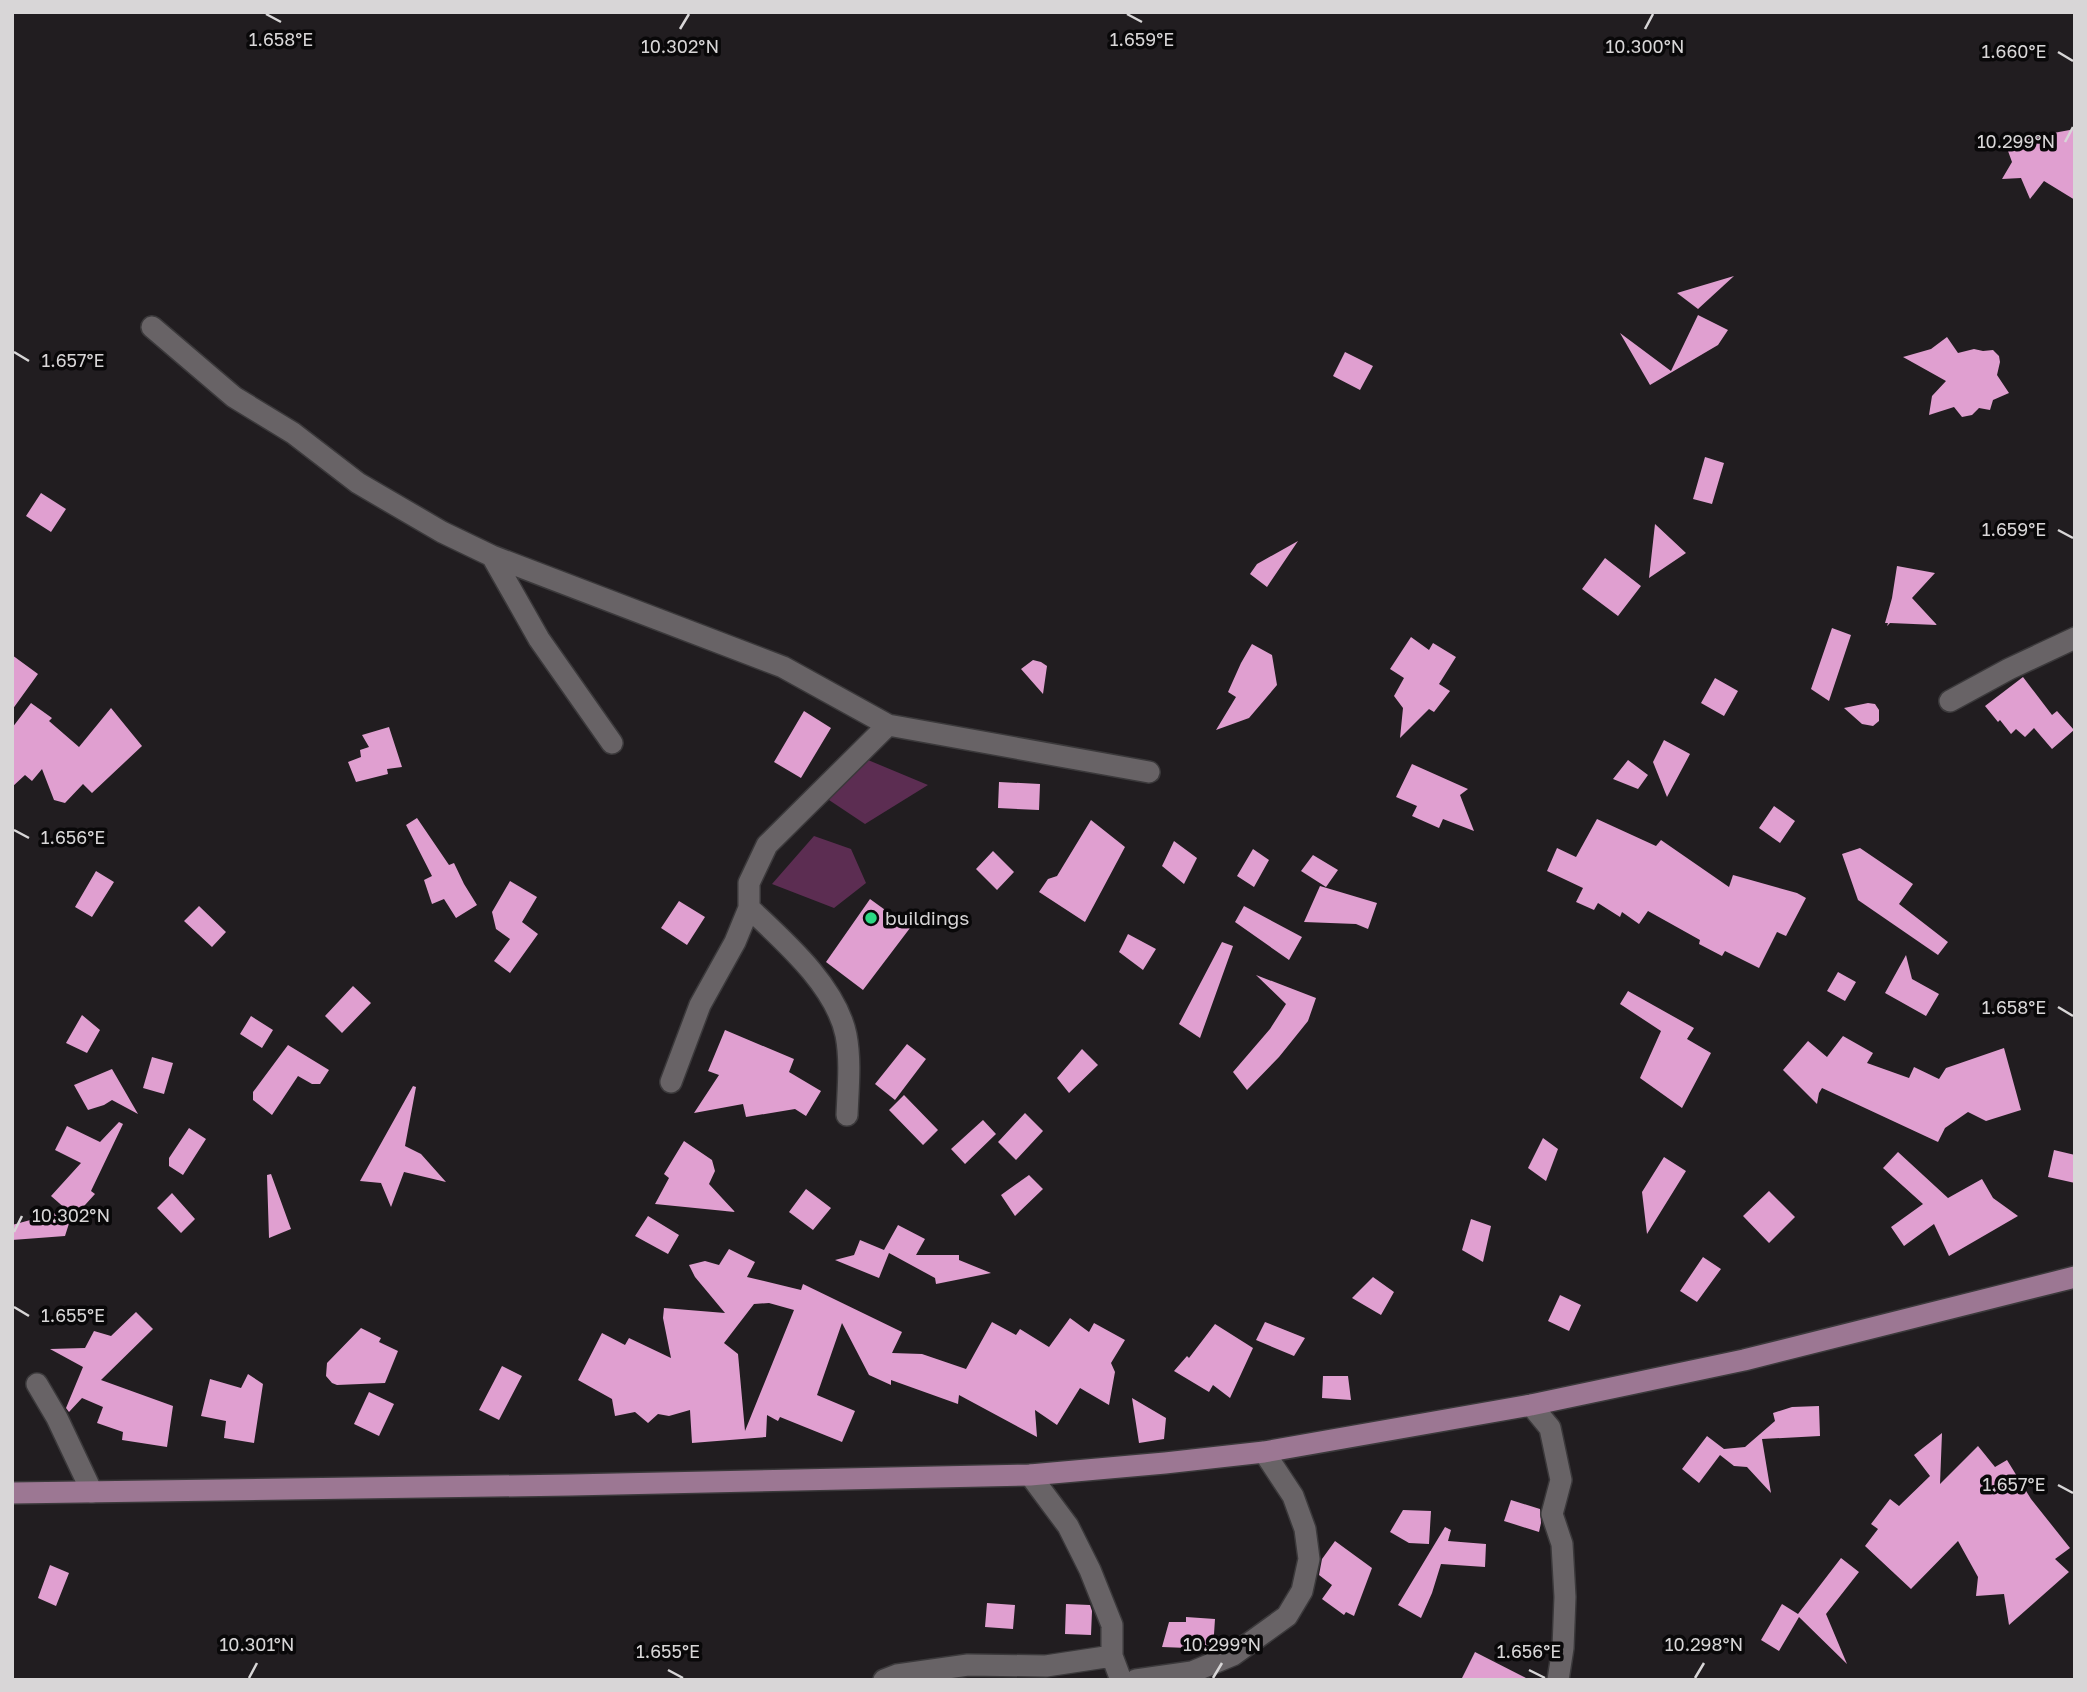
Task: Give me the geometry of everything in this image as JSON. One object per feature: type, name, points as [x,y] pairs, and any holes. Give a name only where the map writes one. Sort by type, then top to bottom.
[{"type":"main road","points":[[12,1493],[585,1485],[1030,1475],[1165,1463],[1264,1451],[1531,1405],[1744,1360],[2075,1277]]},
{"type":"street","points":[[152,327],[234,397],[293,433],[358,483],[442,532],[492,556],[783,667],[888,724],[1149,772]]},
{"type":"street","points":[[492,556],[539,639],[612,743]]},
{"type":"street","points":[[1950,701],[2075,638]]},
{"type":"street","points":[[671,1082],[701,1005],[735,942],[749,908],[749,883],[767,845],[888,724]]},
{"type":"street","points":[[749,908],[795,951],[834,1002],[845,1033],[849,1070],[848,1115]]},
{"type":"street","points":[[37,1384],[57,1418],[92,1492]]},
{"type":"street","points":[[1531,1405],[1550,1428],[1561,1480],[1552,1514],[1562,1544],[1565,1597],[1563,1648],[1558,1680]]},
{"type":"street","points":[[1136,1680],[1192,1672],[1233,1655],[1287,1616],[1302,1591],[1309,1559],[1305,1529],[1293,1496],[1264,1451]]},
{"type":"street","points":[[1030,1475],[1068,1526],[1090,1570],[1112,1625],[1112,1656],[1121,1680]]},
{"type":"street","points":[[884,1680],[897,1675],[968,1665],[1046,1666],[1112,1656]]},
{"type":"shaded area","points":[[868,760],[928,785],[865,824],[823,796]]},
{"type":"shaded area","points":[[814,836],[851,849],[866,883],[834,908],[772,884]]},
{"type":"building","points":[[2075,129],[2075,200],[2044,181],[2030,199],[2021,178],[2002,179],[2012,162],[2008,151],[2011,141]]},
{"type":"building","points":[[1734,276],[1698,309],[1677,293]]},
{"type":"building","points":[[1698,315],[1728,330],[1718,345],[1650,385],[1620,333],[1671,371]]},
{"type":"building","points":[[1947,337],[1958,353],[1974,349],[1993,350],[1999,356],[1997,375],[2009,393],[1993,400],[1990,410],[1979,408],[1972,415],[1962,417],[1954,407],[1929,415],[1932,396],[1946,381],[1903,357],[1931,349]]},
{"type":"building","points":[[1345,352],[1373,366],[1360,390],[1333,376]]},
{"type":"building","points":[[1705,457],[1724,463],[1712,504],[1693,499]]},
{"type":"building","points":[[41,493],[66,509],[51,532],[26,516]]},
{"type":"building","points":[[1655,524],[1686,553],[1649,578]]},
{"type":"building","points":[[1298,541],[1267,587],[1250,574],[1257,564]]},
{"type":"building","points":[[1605,558],[1641,586],[1618,616],[1582,589]]},
{"type":"building","points":[[1897,566],[1935,573],[1912,598],[1937,625],[1890,623],[1887,626],[1888,623],[1885,623]]},
{"type":"building","points":[[1832,628],[1851,635],[1829,701],[1811,689]]},
{"type":"building","points":[[1411,637],[1429,650],[1433,643],[1456,657],[1439,684],[1450,691],[1434,712],[1429,709],[1400,738],[1403,708],[1394,696],[1404,678],[1390,669]]},
{"type":"building","points":[[1252,644],[1272,655],[1277,685],[1249,718],[1216,730],[1236,697],[1228,692]]},
{"type":"building","points":[[12,655],[38,674],[12,710]]},
{"type":"building","points":[[1033,660],[1047,666],[1043,694],[1021,669]]},
{"type":"building","points":[[2023,677],[2052,715],[2057,711],[2074,730],[2052,749],[2034,728],[2025,737],[2016,729],[2011,734],[1985,706]]},
{"type":"building","points":[[1715,678],[1738,691],[1724,716],[1701,703]]},
{"type":"building","points":[[31,703],[52,718],[49,721],[79,747],[111,708],[142,746],[92,793],[83,784],[65,803],[54,800],[42,769],[32,781],[25,775],[12,787],[12,728]]},
{"type":"building","points":[[1875,704],[1879,710],[1879,721],[1873,726],[1862,724],[1844,708]]},
{"type":"building","points":[[804,711],[831,728],[801,778],[774,762]]},
{"type":"building","points":[[389,727],[402,767],[387,769],[388,774],[356,782],[348,762],[361,757],[360,750],[369,747],[362,735]]},
{"type":"building","points":[[1664,740],[1690,754],[1667,797],[1653,762]]},
{"type":"building","points":[[1628,760],[1648,775],[1638,789],[1613,779]]},
{"type":"building","points":[[1412,764],[1468,789],[1460,795],[1474,831],[1443,819],[1439,828],[1412,816],[1417,806],[1396,797]]},
{"type":"building","points":[[999,782],[1040,784],[1039,810],[998,808]]},
{"type":"building","points":[[1774,806],[1795,821],[1780,843],[1759,828]]},
{"type":"building","points":[[417,818],[449,865],[454,863],[477,905],[456,918],[444,899],[432,904],[424,880],[432,876],[406,825]]},
{"type":"building","points":[[1597,819],[1656,846],[1661,840],[1729,887],[1733,875],[1806,898],[1786,936],[1777,932],[1759,968],[1725,951],[1722,956],[1699,944],[1700,940],[1648,911],[1639,924],[1622,912],[1620,917],[1598,903],[1594,910],[1576,902],[1583,888],[1547,871],[1557,848],[1576,857]]},
{"type":"building","points":[[1091,820],[1125,847],[1085,922],[1039,892],[1048,879],[1057,876]]},
{"type":"building","points":[[1174,841],[1197,858],[1184,884],[1162,866]]},
{"type":"building","points":[[1860,848],[1913,884],[1899,904],[1948,942],[1938,955],[1858,900],[1842,854]]},
{"type":"building","points":[[1253,849],[1269,860],[1254,887],[1237,876]]},
{"type":"building","points":[[993,851],[1014,872],[997,890],[976,869]]},
{"type":"building","points":[[1313,855],[1338,870],[1326,887],[1301,871]]},
{"type":"building","points":[[96,871],[114,882],[92,917],[75,907]]},
{"type":"building","points":[[510,881],[537,897],[522,922],[538,934],[510,973],[494,961],[510,939],[496,929],[492,912]]},
{"type":"building","points":[[1320,886],[1377,903],[1368,929],[1356,924],[1304,922]]},
{"type":"building","points":[[870,899],[910,928],[863,990],[826,962]]},
{"type":"building","points":[[679,901],[705,917],[687,945],[661,928]]},
{"type":"building","points":[[199,906],[226,932],[212,947],[184,921]]},
{"type":"building","points":[[1244,906],[1302,937],[1289,960],[1235,922]]},
{"type":"building","points":[[1128,934],[1156,949],[1143,970],[1119,952]]},
{"type":"building","points":[[1222,942],[1233,946],[1200,1038],[1179,1024]]},
{"type":"building","points":[[1906,955],[1912,979],[1939,994],[1926,1016],[1885,993]]},
{"type":"building","points":[[1838,972],[1856,982],[1845,1001],[1827,991]]},
{"type":"building","points":[[1256,975],[1316,998],[1308,1021],[1279,1057],[1247,1090],[1233,1072],[1270,1029],[1286,1004]]},
{"type":"building","points":[[353,986],[371,1003],[342,1033],[325,1016]]},
{"type":"building","points":[[1628,991],[1694,1028],[1687,1039],[1711,1053],[1682,1108],[1640,1078],[1661,1031],[1620,1004]]},
{"type":"building","points":[[82,1015],[100,1030],[87,1053],[66,1043]]},
{"type":"building","points":[[251,1016],[273,1030],[262,1048],[240,1034]]},
{"type":"building","points":[[725,1030],[794,1059],[789,1072],[821,1091],[806,1116],[795,1109],[746,1117],[743,1104],[694,1113],[719,1075],[708,1071]]},
{"type":"building","points":[[1843,1036],[1873,1053],[1867,1063],[1909,1078],[1914,1067],[1939,1079],[1946,1068],[2004,1048],[2021,1110],[1986,1121],[1968,1112],[1945,1128],[1938,1142],[1822,1088],[1817,1104],[1783,1070],[1808,1041],[1827,1057]]},
{"type":"building","points":[[907,1044],[926,1059],[895,1100],[875,1084]]},
{"type":"building","points":[[288,1045],[329,1070],[320,1084],[312,1084],[298,1076],[272,1115],[253,1100],[253,1092]]},
{"type":"building","points":[[1082,1049],[1098,1065],[1069,1093],[1057,1078]]},
{"type":"building","points":[[152,1057],[173,1063],[164,1094],[143,1088]]},
{"type":"building","points":[[112,1069],[138,1114],[112,1100],[88,1110],[74,1085]]},
{"type":"building","points":[[413,1086],[416,1087],[405,1146],[421,1154],[446,1182],[404,1172],[391,1207],[381,1183],[360,1181]]},
{"type":"building","points":[[904,1095],[938,1130],[923,1145],[889,1110]]},
{"type":"building","points":[[1025,1113],[1043,1131],[1016,1160],[998,1142]]},
{"type":"building","points":[[983,1120],[996,1134],[965,1164],[951,1149]]},
{"type":"building","points":[[119,1122],[123,1124],[91,1191],[95,1194],[75,1216],[72,1214],[65,1236],[12,1240],[12,1225],[67,1210],[51,1196],[81,1163],[55,1150],[67,1126],[100,1142]]},
{"type":"building","points":[[189,1128],[206,1139],[183,1175],[169,1166],[169,1158]]},
{"type":"building","points":[[1543,1138],[1558,1149],[1546,1181],[1528,1168]]},
{"type":"building","points":[[684,1141],[712,1160],[715,1171],[709,1184],[735,1212],[655,1204],[669,1178],[664,1174]]},
{"type":"building","points":[[2054,1150],[2075,1155],[2075,1183],[2048,1177]]},
{"type":"building","points":[[1898,1152],[1948,1198],[1982,1179],[1993,1198],[2018,1216],[1949,1256],[1934,1224],[1904,1246],[1891,1227],[1923,1204],[1883,1168]]},
{"type":"building","points":[[1664,1157],[1686,1171],[1647,1234],[1642,1192]]},
{"type":"building","points":[[271,1174],[291,1229],[269,1238],[267,1175]]},
{"type":"building","points":[[1029,1175],[1043,1189],[1015,1216],[1001,1195]]},
{"type":"building","points":[[806,1189],[831,1208],[813,1230],[789,1212]]},
{"type":"building","points":[[1769,1191],[1795,1217],[1769,1243],[1743,1216]]},
{"type":"building","points":[[172,1193],[195,1219],[181,1233],[157,1208]]},
{"type":"building","points":[[648,1216],[679,1235],[668,1254],[635,1236]]},
{"type":"building","points":[[1471,1219],[1491,1226],[1483,1262],[1462,1250]]},
{"type":"building","points":[[898,1225],[925,1239],[916,1255],[959,1255],[959,1260],[991,1273],[936,1284],[935,1278],[889,1253],[879,1278],[835,1260],[854,1255],[860,1240],[884,1250]]},
{"type":"building","points":[[729,1249],[755,1262],[747,1277],[801,1290],[803,1284],[902,1332],[892,1353],[922,1354],[966,1369],[992,1322],[1016,1335],[1020,1329],[1049,1347],[1070,1318],[1089,1332],[1094,1323],[1125,1340],[1111,1363],[1115,1372],[1109,1405],[1080,1388],[1057,1425],[1035,1410],[1037,1437],[959,1395],[958,1404],[891,1380],[891,1385],[869,1375],[842,1323],[817,1395],[855,1411],[842,1442],[780,1417],[778,1421],[767,1415],[766,1437],[692,1443],[690,1410],[669,1416],[658,1414],[648,1423],[635,1412],[615,1416],[612,1399],[578,1380],[602,1333],[625,1345],[629,1338],[671,1358],[663,1318],[664,1308],[725,1313],[695,1277],[689,1265],[705,1261],[719,1265]],"holes":[[[769,1303],[794,1310],[745,1431],[738,1354],[724,1343],[754,1304]]]},
{"type":"building","points":[[1703,1257],[1721,1269],[1697,1302],[1680,1291]]},
{"type":"building","points":[[1373,1277],[1394,1292],[1381,1315],[1352,1298]]},
{"type":"building","points":[[1560,1295],[1581,1305],[1569,1331],[1548,1321]]},
{"type":"building","points":[[136,1312],[153,1329],[101,1380],[173,1406],[167,1447],[122,1440],[123,1432],[97,1423],[103,1407],[82,1398],[69,1412],[66,1408],[83,1367],[50,1349],[85,1348],[94,1331],[111,1336]]},
{"type":"building","points":[[1265,1322],[1305,1338],[1294,1356],[1256,1340]]},
{"type":"building","points":[[1215,1324],[1253,1348],[1230,1398],[1213,1385],[1209,1392],[1174,1371],[1187,1356],[1189,1358]]},
{"type":"building","points":[[361,1328],[381,1338],[379,1342],[398,1351],[385,1383],[332,1383],[326,1376],[327,1363]]},
{"type":"building","points":[[502,1366],[522,1376],[499,1420],[479,1410]]},
{"type":"building","points":[[248,1374],[263,1384],[254,1443],[224,1438],[226,1421],[201,1416],[210,1379],[241,1388]]},
{"type":"building","points":[[1323,1376],[1348,1376],[1351,1400],[1322,1398]]},
{"type":"building","points":[[369,1392],[394,1404],[379,1436],[354,1424]]},
{"type":"building","points":[[1132,1398],[1166,1418],[1164,1439],[1139,1443]]},
{"type":"building","points":[[1819,1406],[1820,1436],[1762,1439],[1771,1493],[1747,1467],[1734,1466],[1720,1455],[1699,1483],[1682,1469],[1707,1436],[1724,1449],[1745,1447],[1775,1421],[1773,1413],[1792,1407]]},
{"type":"building","points":[[1942,1433],[1940,1484],[1978,1446],[1995,1467],[2007,1460],[2031,1499],[2070,1548],[2055,1559],[2069,1572],[2009,1625],[2004,1594],[1976,1596],[1978,1577],[1958,1541],[1911,1589],[1865,1546],[1878,1529],[1871,1524],[1890,1499],[1899,1506],[1930,1476],[1914,1455]]},
{"type":"building","points":[[1511,1500],[1540,1509],[1539,1532],[1504,1521]]},
{"type":"building","points":[[1403,1510],[1431,1511],[1429,1544],[1409,1543],[1390,1532]]},
{"type":"building","points":[[1445,1527],[1451,1530],[1448,1541],[1486,1544],[1485,1567],[1441,1564],[1421,1618],[1398,1605]]},
{"type":"building","points":[[1335,1541],[1372,1568],[1354,1616],[1346,1612],[1344,1615],[1322,1599],[1332,1585],[1319,1575],[1322,1559]]},
{"type":"building","points":[[1841,1558],[1859,1572],[1826,1614],[1847,1664],[1799,1617],[1779,1651],[1761,1640],[1782,1604],[1798,1614]]},
{"type":"building","points":[[50,1565],[69,1573],[56,1606],[38,1598]]},
{"type":"building","points":[[987,1603],[1015,1605],[1013,1629],[985,1627]]},
{"type":"building","points":[[1066,1604],[1090,1605],[1091,1635],[1065,1634]]},
{"type":"building","points":[[1186,1617],[1215,1619],[1213,1649],[1162,1647],[1169,1622],[1186,1622]]},
{"type":"building","points":[[1475,1652],[1530,1680],[1461,1680]]},
{"type":"place","name":"buildings","points":[[871,918]]}]
